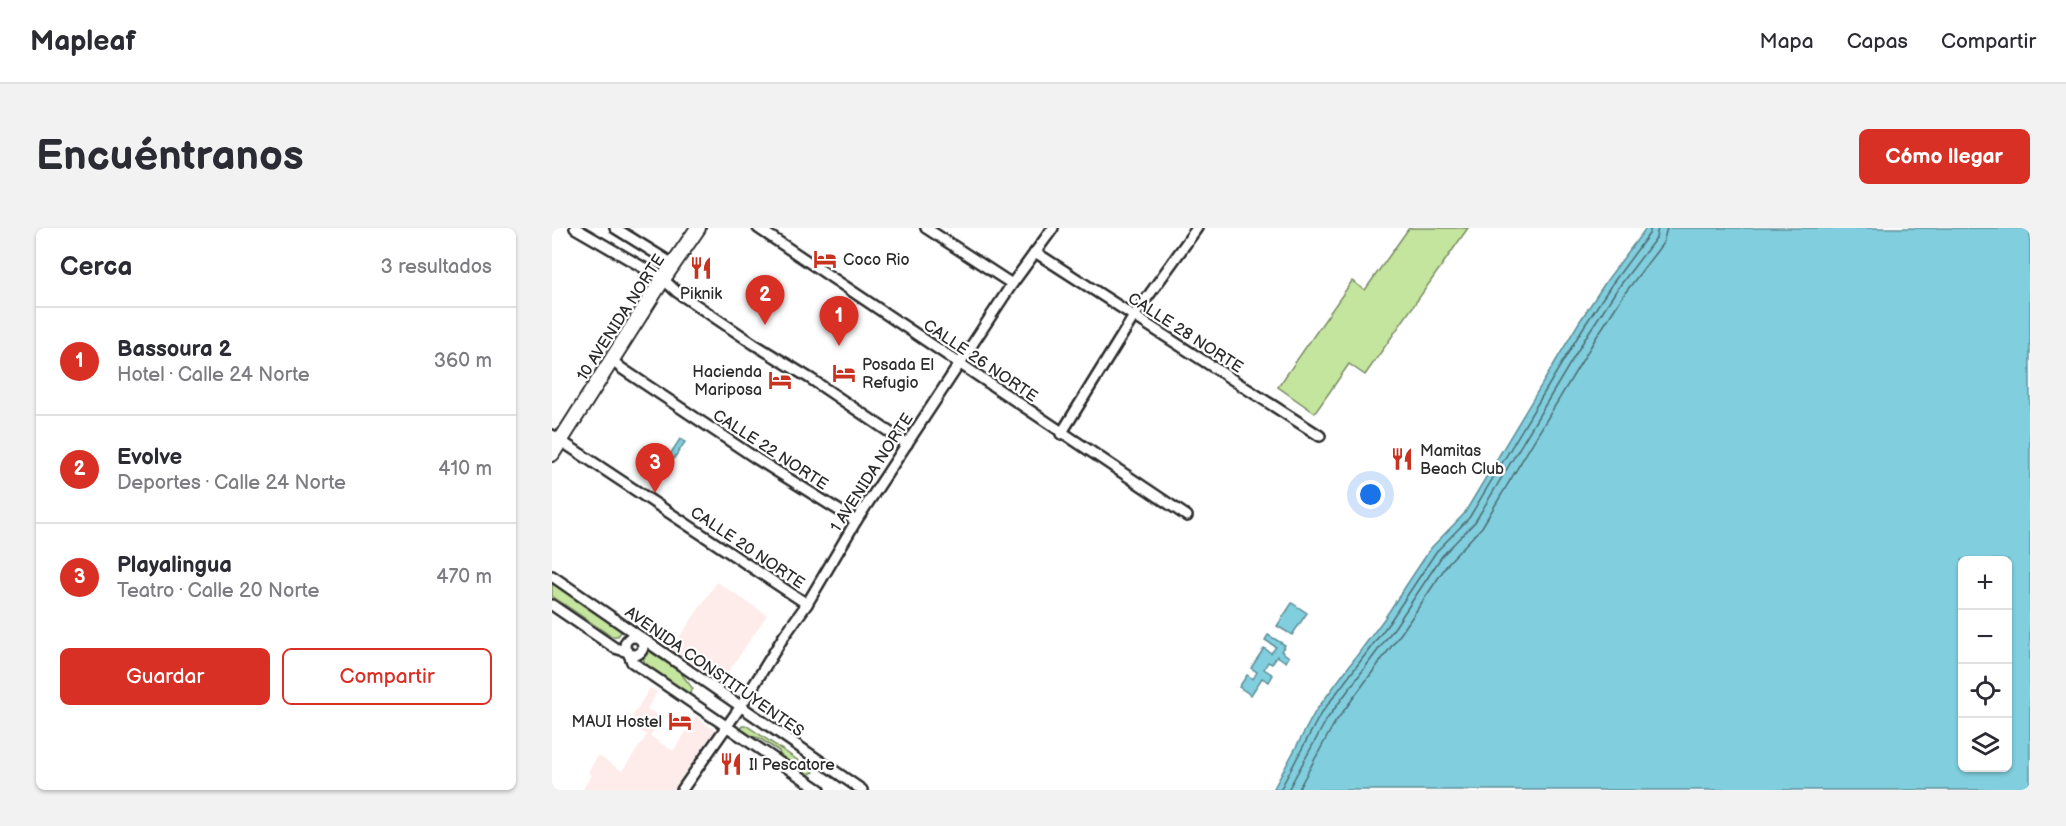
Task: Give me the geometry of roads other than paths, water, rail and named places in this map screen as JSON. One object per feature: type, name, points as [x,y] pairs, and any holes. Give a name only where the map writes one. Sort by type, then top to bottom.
[{"type":"street","points":[[575,228],[663,279],[677,292],[907,444]]},
{"type":"street","points":[[615,228],[673,264]]},
{"type":"street","name":"10 AVENIDA NORTE","points":[[552,454],[698,228]]},
{"type":"street","name":"CALLE 26 NORTE","points":[[758,228],[862,299],[962,363],[1061,434],[1187,516]]},
{"type":"street","points":[[926,228],[1012,284]]},
{"type":"street","name":"1 AVENIDA NORTE","points":[[726,727],[807,604],[856,521],[1012,284],[1053,228]]},
{"type":"street","points":[[1061,434],[1134,316],[1197,228]]},
{"type":"street","name":"CALLE 28 NORTE","points":[[1035,252],[1320,436]]},
{"type":"street","name":"CALLE 22 NORTE","points":[[612,360],[758,459],[856,521]]},
{"type":"street","name":"CALLE 20 NORTE","points":[[561,441],[807,604]]},
{"type":"street","name":"AVENIDA CONSTITUYENTES","points":[[552,576],[862,790]]},
{"type":"street","points":[[552,605],[615,648],[628,652]]},
{"type":"street","points":[[641,639],[633,637],[625,645],[632,662],[820,790]]},
{"type":"street","points":[[682,790],[726,727]]},
{"type":"water","points":[[1646,228],[2030,228],[2030,790],[1273,790],[1315,712],[1384,619],[1431,548],[1464,514],[1578,324]]},
{"type":"water","points":[[680,439],[685,442],[659,481],[654,479]]},
{"type":"water","points":[[1292,603],[1307,613],[1292,635],[1277,626]]},
{"type":"water","points":[[1268,635],[1285,645],[1281,651],[1289,657],[1286,662],[1277,656],[1272,664],[1268,662],[1264,669],[1273,675],[1269,682],[1262,678],[1251,695],[1239,687],[1247,675],[1253,679],[1257,672],[1251,668],[1264,648],[1271,653],[1276,647],[1265,640]]},
{"type":"place","name":"Coco Rio","points":[[825,259]]},
{"type":"place","name":"Piknik","points":[[701,268]]},
{"type":"place","name":"Evolve","points":[[765,325]]},
{"type":"place","name":"Bassoura 2","points":[[839,346]]},
{"type":"place","name":"Posada El Refugio","points":[[844,373]]},
{"type":"place","name":"Hacienda Mariposa","points":[[780,380]]},
{"type":"place","name":"Mamitas Beach Club","points":[[1402,459]]},
{"type":"place","name":"Playalingua","points":[[655,493]]},
{"type":"place","name":"MAUI Hostel","points":[[680,721]]},
{"type":"place","name":"Il Pescatore","points":[[731,764]]}]
